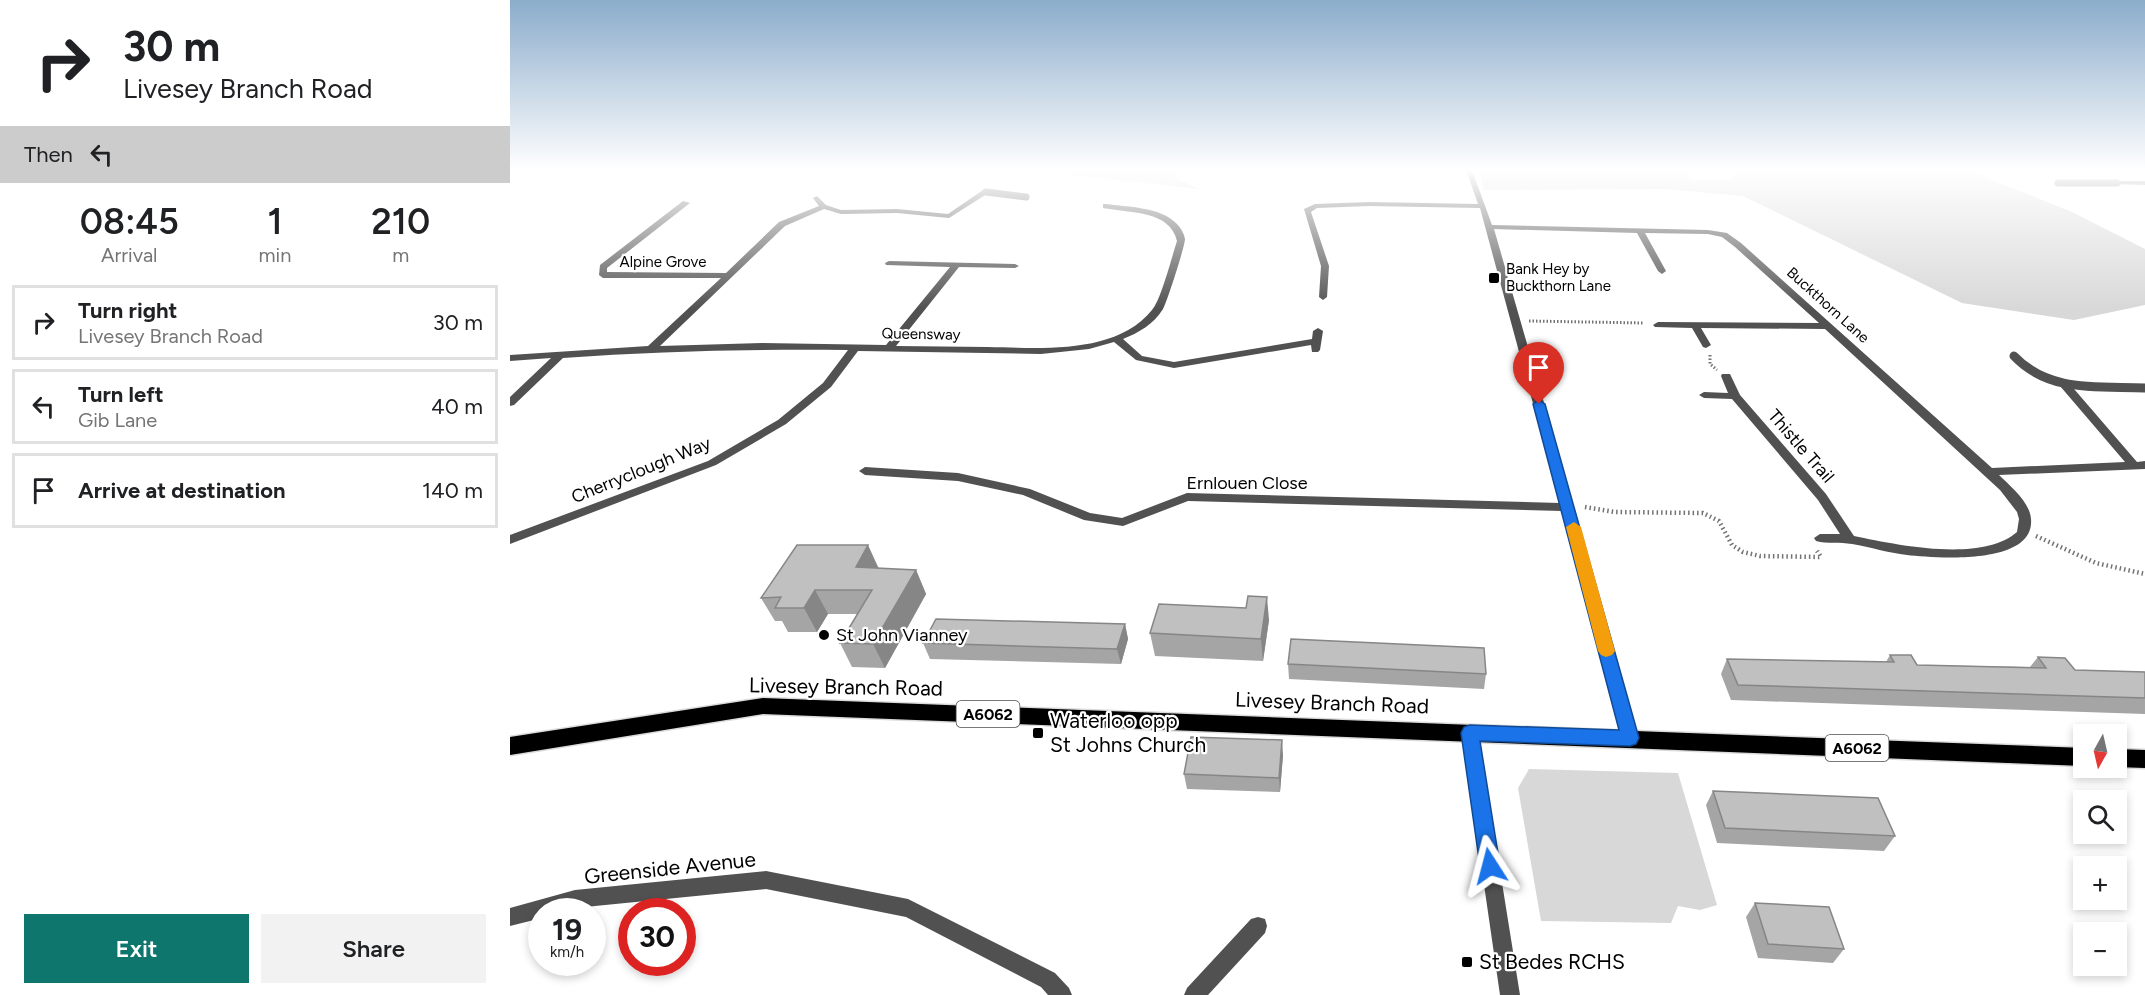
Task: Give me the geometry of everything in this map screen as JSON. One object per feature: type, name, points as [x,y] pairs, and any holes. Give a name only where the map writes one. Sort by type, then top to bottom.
[{"type":"main road","name":"Livesey Branch Road","points":[[510,746],[763,706],[2073,757]]},
{"type":"main road","points":[[2127,758],[2145,759]]},
{"type":"street","name":"Alpine Grove","points":[[668,216],[603,267],[603,275],[726,275]]},
{"type":"street","name":"Alpine Grove","points":[[651,349],[782,224],[800,216]]},
{"type":"street","name":"Queensway","points":[[510,358],[651,349],[762,346],[1063,351],[1115,338],[1139,327],[1159,308],[1181,235],[1175,224],[1157,216]]},
{"type":"street","points":[[1309,216],[1325,266],[1323,297]]},
{"type":"street","points":[[1485,216],[1568,507],[1630,738]]},
{"type":"street","name":"Buckthorn Lane","points":[[1488,227],[1692,230],[1724,235],[1829,326],[1989,472],[2022,510],[2025,519],[2024,531]]},
{"type":"street","points":[[1639,229],[1662,271]]},
{"type":"street","points":[[889,262],[1015,266]]},
{"type":"street","points":[[889,348],[957,264]]},
{"type":"street","points":[[1658,325],[1829,326]]},
{"type":"street","points":[[1695,325],[1706,345]]},
{"type":"street","points":[[1115,338],[1139,358],[1174,365],[1316,341]]},
{"type":"street","name":"Cherryclough Way","points":[[510,540],[712,464],[782,422],[827,385],[855,348]]},
{"type":"street","points":[[510,403],[558,356]]},
{"type":"street","name":"Thistle Trail","points":[[1726,376],[1735,396],[1822,497],[1850,539]]},
{"type":"street","points":[[2064,384],[2070,394],[2139,464]]},
{"type":"street","points":[[1704,395],[1735,396]]},
{"type":"street","points":[[1989,472],[2139,464]]},
{"type":"street","name":"Ernlouen Close","points":[[866,471],[958,477],[1026,492],[1088,517],[1123,522],[1188,497],[1568,507]]},
{"type":"street","points":[[1820,538],[1850,539],[1916,552],[1975,552],[2012,545],[2024,531]]},
{"type":"street","points":[[1470,733],[1510,995]]},
{"type":"street","name":"Greenside Avenue","points":[[510,917],[575,899],[766,880],[908,908],[1048,980],[1062,995]]},
{"type":"street","points":[[1194,995],[1258,926]]},
{"type":"lane","points":[[2014,356],[2028,370],[2043,378],[2064,384],[2145,388]]},
{"type":"path","points":[[1516,321],[1658,325]]},
{"type":"path","points":[[1706,345],[1712,349],[1708,360],[1710,364],[1726,376]]},
{"type":"path","points":[[1568,507],[1615,512],[1703,513],[1719,521],[1736,548],[1760,556],[1821,557],[1809,537],[1820,538]]},
{"type":"path","points":[[2024,531],[2087,560],[2112,568],[2145,574]]},
{"type":"shaded area","points":[[1785,216],[2081,216],[2145,249],[2145,305],[2074,320],[1962,303]]},
{"type":"shaded area","points":[[1529,769],[1678,773],[1717,905],[1700,910],[1678,906],[1671,923],[1541,921],[1518,788]]},
{"type":"building","points":[[797,545],[868,545],[856,567],[916,570],[873,644],[840,643],[872,590],[815,590],[804,608],[775,608],[781,597],[761,598]]},
{"type":"building","points":[[1248,596],[1267,597],[1261,639],[1150,633],[1159,604],[1246,608]]},
{"type":"building","points":[[936,619],[1125,624],[1117,649],[923,643]]},
{"type":"building","points":[[1291,639],[1484,648],[1486,674],[1288,664]]},
{"type":"building","points":[[1890,655],[1911,655],[1917,665],[2046,668],[2038,657],[2065,658],[2075,670],[2145,672],[2145,698],[1738,685],[1727,659],[1894,662]]},
{"type":"building","points":[[1191,737],[1282,740],[1279,778],[1184,774]]},
{"type":"building","points":[[1713,791],[1878,798],[1895,836],[1725,828]]},
{"type":"building","points":[[1755,903],[1829,907],[1844,949],[1768,944]]},
{"type":"slow traffic","points":[[1574,527],[1606,651]]},
{"type":"place","name":"Bank Hey by Buckthorn Lane","points":[[1494,278]]},
{"type":"place","name":"St John Vianney","points":[[824,635]]},
{"type":"place","name":"Waterloo opp St Johns Church","points":[[1038,733]]},
{"type":"place","name":"St Bedes RCHS","points":[[1467,962]]},
{"type":"route","points":[[1490,866],[1470,733],[1630,738],[1539,404]]}]
